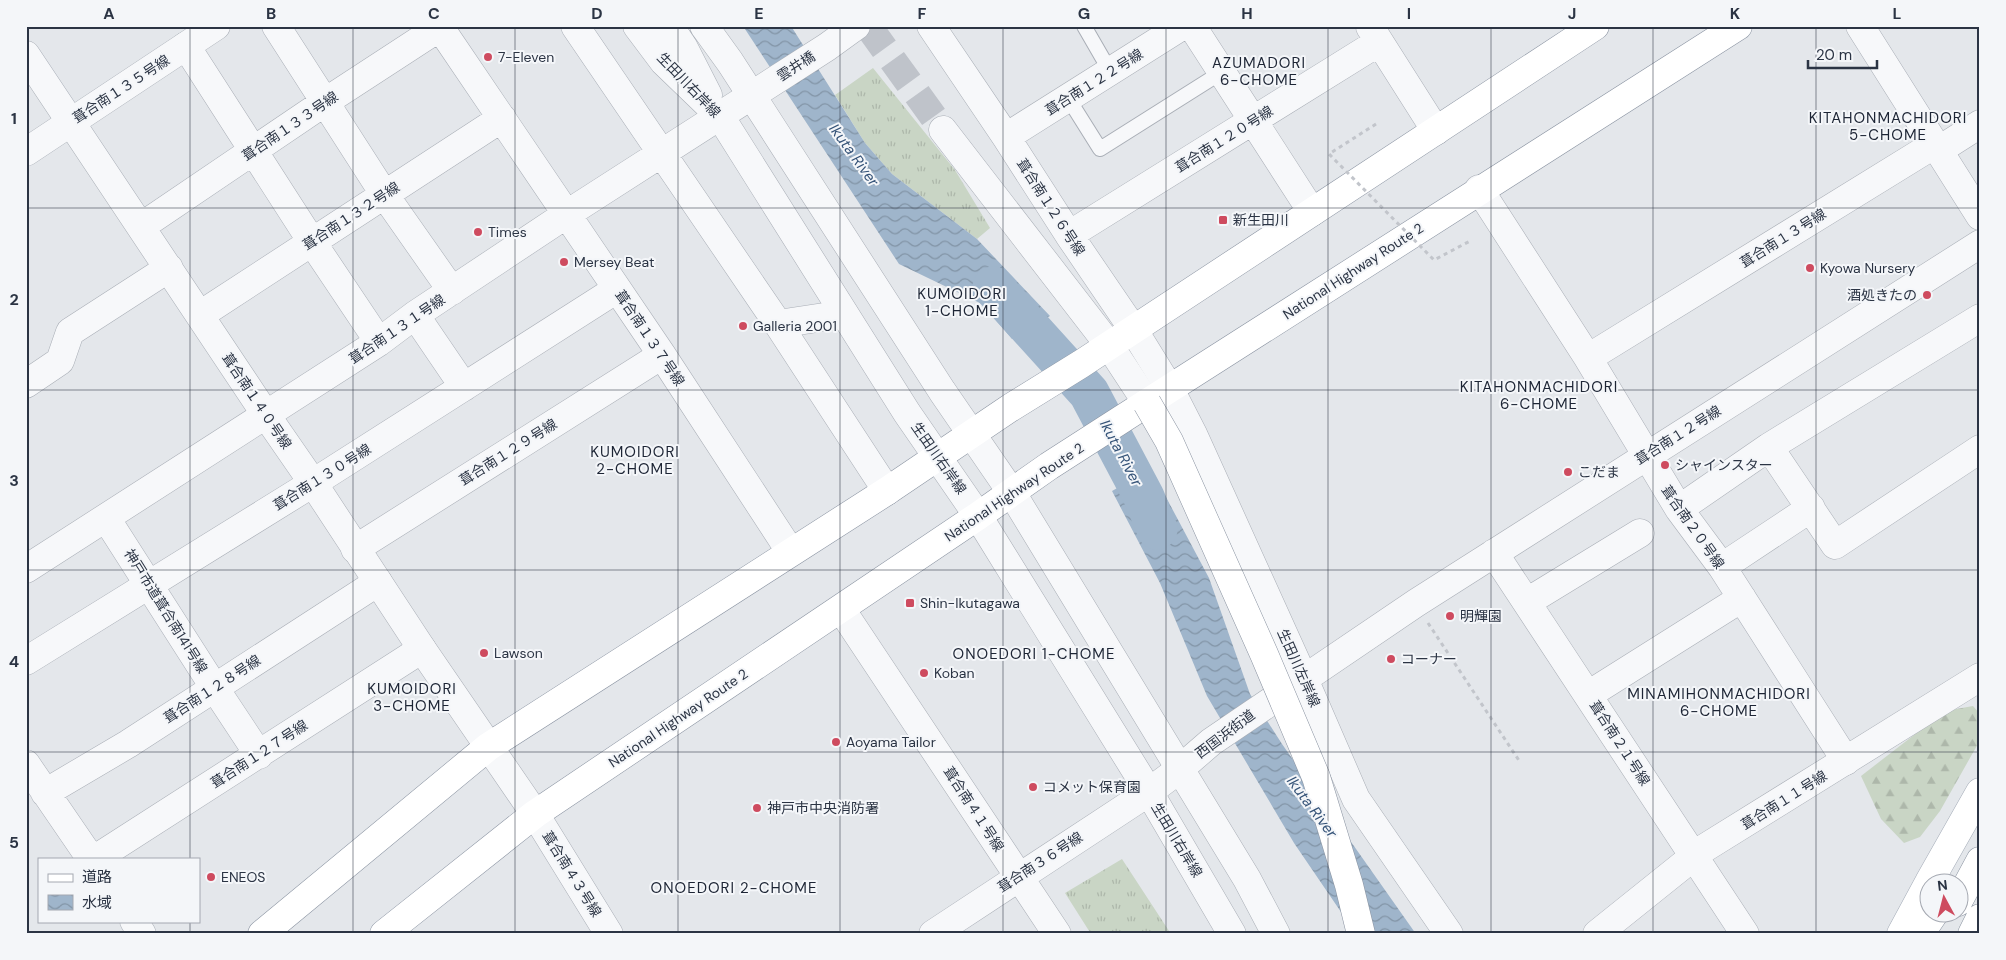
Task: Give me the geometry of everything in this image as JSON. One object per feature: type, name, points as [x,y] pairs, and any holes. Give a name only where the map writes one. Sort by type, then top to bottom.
[{"type":"main road","points":[[262,934],[488,747],[887,490],[1010,408],[1082,364],[1595,26]]},
{"type":"main road","name":"National Highway Route 2","points":[[384,934],[535,814],[841,609],[1049,466],[1738,26]]},
{"type":"main road","points":[[1147,403],[1173,450],[1264,654],[1316,777],[1350,885],[1361,934]]},
{"type":"main road","points":[[1935,872],[1980,792]]},
{"type":"main road","points":[[1963,872],[1980,848]]},
{"type":"main road","points":[[1968,883],[1980,861]]},
{"type":"main road","points":[[1901,934],[1918,903]]},
{"type":"main road","points":[[1972,934],[1980,918]]},
{"type":"main road","points":[[1920,934],[1928,922]]},
{"type":"main road","points":[[1942,934],[1948,922]]},
{"type":"street","name":"葺合南１３５号線","points":[[26,152],[216,26]]},
{"type":"street","points":[[276,26],[384,194],[452,292]]},
{"type":"street","points":[[576,26],[778,324],[887,490]]},
{"type":"street","name":"生田川右岸線","points":[[637,26],[664,62],[720,116],[907,413],[978,516],[1149,792],[1232,934]]},
{"type":"street","points":[[704,26],[758,91],[942,391],[1012,493],[1181,768],[1247,879],[1276,934]]},
{"type":"street","name":"雲井橋","points":[[758,91],[856,26]]},
{"type":"street","name":"葺合南１２６号線","points":[[931,26],[1006,137],[1068,235],[1133,329],[1170,389]]},
{"type":"street","name":"葺合南１２２号線","points":[[1006,137],[1182,26]]},
{"type":"street","points":[[1192,26],[1312,212]]},
{"type":"street","points":[[1860,26],[1980,216]]},
{"type":"street","name":"葺合南１３３号線","points":[[142,226],[324,102],[440,27]]},
{"type":"street","name":"葺合南１３７号線","points":[[440,27],[662,355],[790,551]]},
{"type":"street","points":[[670,27],[684,48],[720,116]]},
{"type":"street","points":[[1374,34],[1436,132]]},
{"type":"street","name":"葺合南１２０号線","points":[[1068,235],[1254,122],[1374,34]]},
{"type":"street","points":[[186,46],[312,242],[379,342]]},
{"type":"street","name":"葺合南１４０号線","points":[[26,55],[72,121],[488,747]]},
{"type":"street","name":"葺合南１３１号線","points":[[26,569],[379,342],[415,315],[567,214],[758,91]]},
{"type":"street","name":"葺合南１３２号線","points":[[200,316],[502,118]]},
{"type":"street","name":"葺合南１３号線","points":[[1588,358],[1927,149],[1946,145],[1980,124]]},
{"type":"street","points":[[943,130],[1109,346],[1147,403]]},
{"type":"street","name":"葺合南２０号線","points":[[1480,189],[1588,358],[1678,509],[1722,566],[1846,761]]},
{"type":"street","name":"葺合南１２号線","points":[[1304,679],[1416,603],[1980,244]]},
{"type":"street","points":[[26,384],[60,361],[70,332],[169,268]]},
{"type":"street","name":"葺合南１３０号線","points":[[26,662],[313,483],[617,289]]},
{"type":"street","points":[[778,324],[844,314]]},
{"type":"street","points":[[415,315],[464,387]]},
{"type":"street","points":[[1678,509],[1769,447],[1980,318]]},
{"type":"street","name":"葺合南１２９号線","points":[[354,548],[662,355]]},
{"type":"street","name":"生田川左岸線","points":[[1170,389],[1193,434],[1356,799],[1449,934]]},
{"type":"street","points":[[1769,447],[1835,545],[1980,449]]},
{"type":"street","points":[[1722,566],[1811,508]]},
{"type":"street","name":"神戸市道葺合南141号線","points":[[106,518],[259,754]]},
{"type":"street","points":[[1527,602],[1640,533]]},
{"type":"street","name":"葺合南２１号線","points":[[1494,553],[1745,934]]},
{"type":"street","name":"葺合南１２８号線","points":[[45,793],[128,744],[378,582]]},
{"type":"street","points":[[1588,695],[1742,598]]},
{"type":"street","name":"葺合南４１号線","points":[[841,609],[1057,934]]},
{"type":"street","name":"葺合南１２７号線","points":[[97,858],[422,649]]},
{"type":"street","name":"葺合南１１号線","points":[[1597,934],[1694,856],[1980,677]]},
{"type":"street","name":"西国浜街道","points":[[1149,792],[1211,742],[1304,679]]},
{"type":"street","name":"葺合南４３号線","points":[[488,747],[535,814],[609,934]]},
{"type":"street","points":[[26,764],[90,858]]},
{"type":"street","name":"葺合南３６号線","points":[[933,934],[1018,876],[1149,792]]},
{"type":"street","points":[[135,922],[142,934]]},
{"type":"lane","points":[[1084,26],[1110,72]]},
{"type":"lane","points":[[1068,98],[1100,149],[1222,72]]},
{"type":"path","points":[[1376,124],[1329,154],[1434,260],[1472,240]]},
{"type":"path","points":[[1416,603],[1520,762]]},
{"type":"green space","points":[[873,68],[955,170],[990,228],[977,239],[892,174],[865,143],[835,95]]},
{"type":"green space","points":[[1973,706],[1980,714],[1979,742],[1940,811],[1920,837],[1904,843],[1881,819],[1861,776],[1945,711]]},
{"type":"green space","points":[[1122,859],[1171,934],[1091,934],[1065,893]]},
{"type":"water","points":[[743,26],[791,26],[865,143],[892,174],[977,239],[1050,316],[1012,339],[982,304],[899,264]]},
{"type":"water","points":[[1151,469],[1209,578],[1250,694],[1282,744],[1416,934],[1356,934],[1294,843],[1207,696],[1160,583],[1112,491]]},
{"type":"waterway","name":"Ikuta River","points":[[993,287],[1089,393],[1144,497],[1157,529]]},
{"type":"tunnel","points":[[868,26],[943,130]]},
{"type":"place","name":"7-Eleven","points":[[488,57]]},
{"type":"place","name":"新生田川","points":[[1223,220]]},
{"type":"place","name":"Times","points":[[478,232]]},
{"type":"place","name":"Mersey Beat","points":[[564,262]]},
{"type":"place","name":"Kyowa Nursery","points":[[1810,268]]},
{"type":"place","name":"酒処きたの","points":[[1927,295]]},
{"type":"place","name":"Galleria 2001","points":[[743,326]]},
{"type":"place","name":"シャインスター","points":[[1665,465]]},
{"type":"place","name":"こだま","points":[[1568,472]]},
{"type":"place","name":"Shin-Ikutagawa","points":[[910,603]]},
{"type":"place","name":"明輝園","points":[[1450,616]]},
{"type":"place","name":"Lawson","points":[[484,653]]},
{"type":"place","name":"コーナー","points":[[1391,659]]},
{"type":"place","name":"Koban","points":[[924,673]]},
{"type":"place","name":"Aoyama Tailor","points":[[836,742]]},
{"type":"place","name":"コメット保育園","points":[[1033,787]]},
{"type":"place","name":"神戸市中央消防署","points":[[757,808]]},
{"type":"place","name":"ENEOS","points":[[211,877]]},
{"type":"district","name":"AZUMADORI 6-CHOME","points":[[1259,72]]},
{"type":"district","name":"KITAHONMACHIDORI 5-CHOME","points":[[1888,126]]},
{"type":"district","name":"KUMOIDORI 1-CHOME","points":[[962,302]]},
{"type":"district","name":"KITAHONMACHIDORI 6-CHOME","points":[[1539,396]]},
{"type":"district","name":"KUMOIDORI 2-CHOME","points":[[635,460]]},
{"type":"district","name":"ONOEDORI 1-CHOME","points":[[1034,654]]},
{"type":"district","name":"KUMOIDORI 3-CHOME","points":[[412,698]]},
{"type":"district","name":"MINAMIHONMACHIDORI 6-CHOME","points":[[1719,702]]},
{"type":"district","name":"ONOEDORI 2-CHOME","points":[[734,888]]}]
